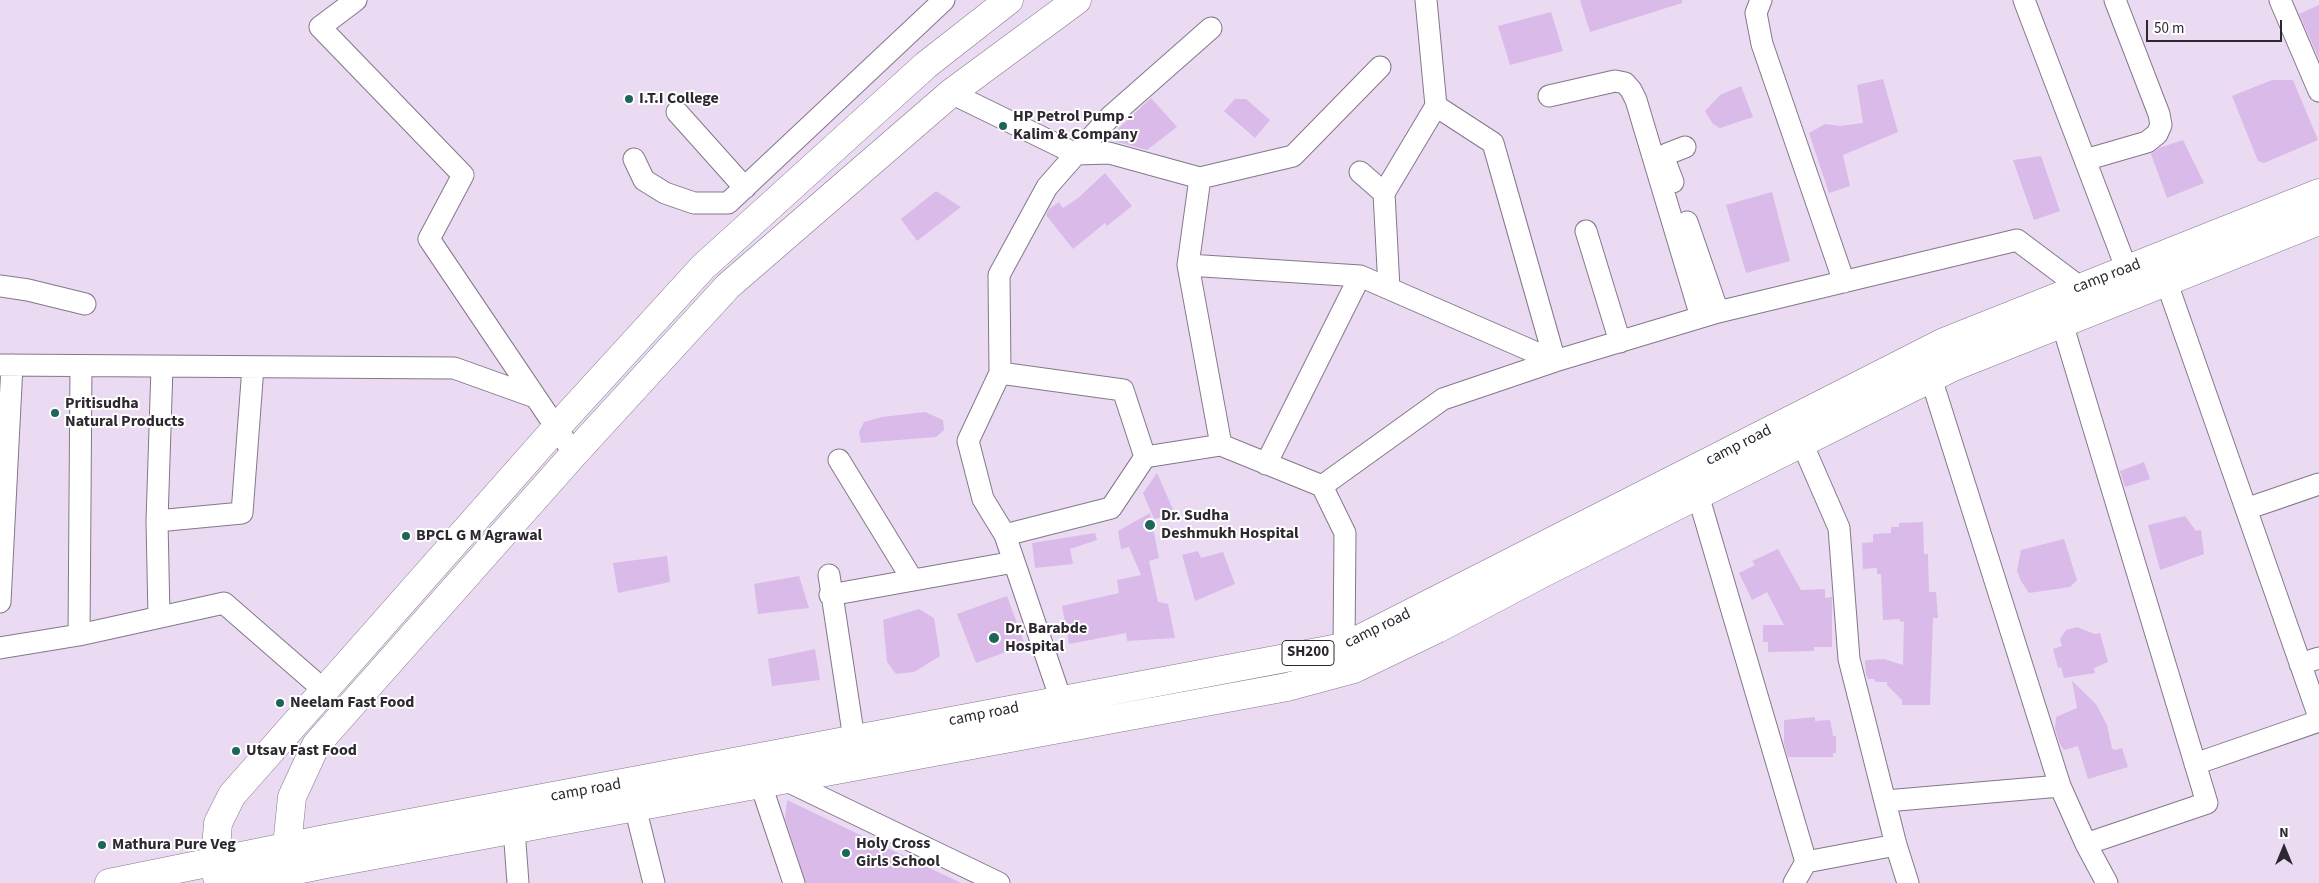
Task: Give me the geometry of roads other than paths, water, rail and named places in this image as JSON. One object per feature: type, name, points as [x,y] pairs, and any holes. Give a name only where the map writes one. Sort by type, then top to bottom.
[{"type":"main road","points":[[289,859],[292,797],[316,745],[574,454],[728,286],[951,93],[1077,0]]},
{"type":"main road","points":[[216,872],[218,823],[232,795],[556,428],[703,267],[926,65],[1006,2],[1026,36]]},
{"type":"main road","points":[[926,65],[951,93]]},
{"type":"main road","name":"camp road","points":[[416,835],[514,830],[635,807],[769,770],[854,739],[1344,647],[1692,484],[1925,366],[1953,367],[2062,323],[2162,270],[2319,193]]},
{"type":"main road","name":"camp road","points":[[216,872],[245,872],[289,859],[325,862],[416,835],[769,770],[1067,728],[1286,687],[1354,668],[1437,629],[1692,484],[1802,443],[1925,366],[1944,342],[2127,270],[2162,270],[2319,221]]},
{"type":"main road","name":"SH200","points":[[110,883],[216,872]]},
{"type":"street","points":[[356,0],[320,27],[463,175],[429,239],[574,454]]},
{"type":"street","points":[[634,159],[644,180],[665,193],[694,203],[728,203],[944,0]]},
{"type":"street","points":[[1389,288],[1384,193],[1436,106],[1426,0]]},
{"type":"street","points":[[1761,0],[1756,13],[1762,44],[1844,282]]},
{"type":"street","points":[[2024,0],[2127,270]]},
{"type":"street","points":[[2085,160],[2147,142],[2157,134],[2161,125],[2159,114],[2115,0]]},
{"type":"street","points":[[2280,0],[2319,91]]},
{"type":"street","points":[[1067,728],[1061,700],[1005,535],[983,498],[968,441],[1000,373],[999,275],[1048,187],[1076,154],[1110,117],[1211,28]]},
{"type":"street","points":[[951,93],[1076,154],[1110,153],[1200,178],[1293,156],[1380,68]]},
{"type":"street","points":[[1548,96],[1615,81],[1625,83],[1631,90],[1710,314]]},
{"type":"street","points":[[1436,106],[1493,143],[1555,361]]},
{"type":"street","points":[[677,112],[744,188]]},
{"type":"street","points":[[1685,147],[1667,154],[1665,161],[1710,314]]},
{"type":"street","points":[[1360,172],[1384,193]]},
{"type":"street","points":[[1200,178],[1188,265],[1221,445]]},
{"type":"street","points":[[1586,231],[1620,342]]},
{"type":"street","points":[[1322,486],[1443,399],[1555,361],[1710,314],[2017,240],[2081,288]]},
{"type":"street","points":[[1188,265],[1360,276],[1555,361]]},
{"type":"street","points":[[2162,270],[2246,508],[2309,661],[2319,717]]},
{"type":"street","points":[[1266,464],[1360,276]]},
{"type":"street","points":[[0,286],[28,290],[85,304]]},
{"type":"street","points":[[2062,323],[2207,802],[2086,844]]},
{"type":"street","points":[[0,602],[6,365],[454,368],[535,397]]},
{"type":"street","points":[[79,635],[81,366]]},
{"type":"street","points":[[1925,366],[2060,786],[2086,844],[2107,883]]},
{"type":"street","points":[[159,617],[157,521],[162,367]]},
{"type":"street","points":[[157,521],[242,513],[254,367]]},
{"type":"street","points":[[1000,373],[1123,390],[1145,457]]},
{"type":"street","points":[[1802,443],[1839,528],[1849,659],[1896,845],[1908,883]]},
{"type":"street","points":[[1005,535],[1111,508],[1145,457],[1221,445],[1322,486],[1345,533],[1344,647]]},
{"type":"street","points":[[840,460],[912,579]]},
{"type":"street","points":[[1692,484],[1806,862],[1794,883]]},
{"type":"street","points":[[2246,508],[2319,484]]},
{"type":"street","points":[[854,739],[830,585],[912,579],[1014,562]]},
{"type":"street","points":[[0,648],[79,635],[224,603],[325,691]]},
{"type":"street","points":[[2194,764],[2319,721]]},
{"type":"street","points":[[769,770],[794,883]]},
{"type":"street","points":[[769,770],[999,883]]},
{"type":"street","points":[[1886,801],[2060,786]]},
{"type":"street","points":[[635,807],[654,883]]},
{"type":"street","points":[[514,830],[518,883]]},
{"type":"street","points":[[1806,862],[1896,845]]},
{"type":"place","name":"I.T.I College","points":[[629,99]]},
{"type":"place","name":"HP Petrol Pump - Kalim & Company","points":[[1003,126]]},
{"type":"place","name":"Pritisudha Natural Products","points":[[55,413]]},
{"type":"place","name":"Dr. Sudha Deshmukh Hospital","points":[[1150,525]]},
{"type":"place","name":"BPCL G M Agrawal","points":[[406,536]]},
{"type":"place","name":"Dr. Barabde Hospital","points":[[994,638]]},
{"type":"place","name":"Neelam Fast Food","points":[[280,703]]},
{"type":"place","name":"Utsav Fast Food","points":[[236,751]]},
{"type":"place","name":"Mathura Pure Veg","points":[[102,845]]},
{"type":"place","name":"Holy Cross Girls School","points":[[846,853]]}]
